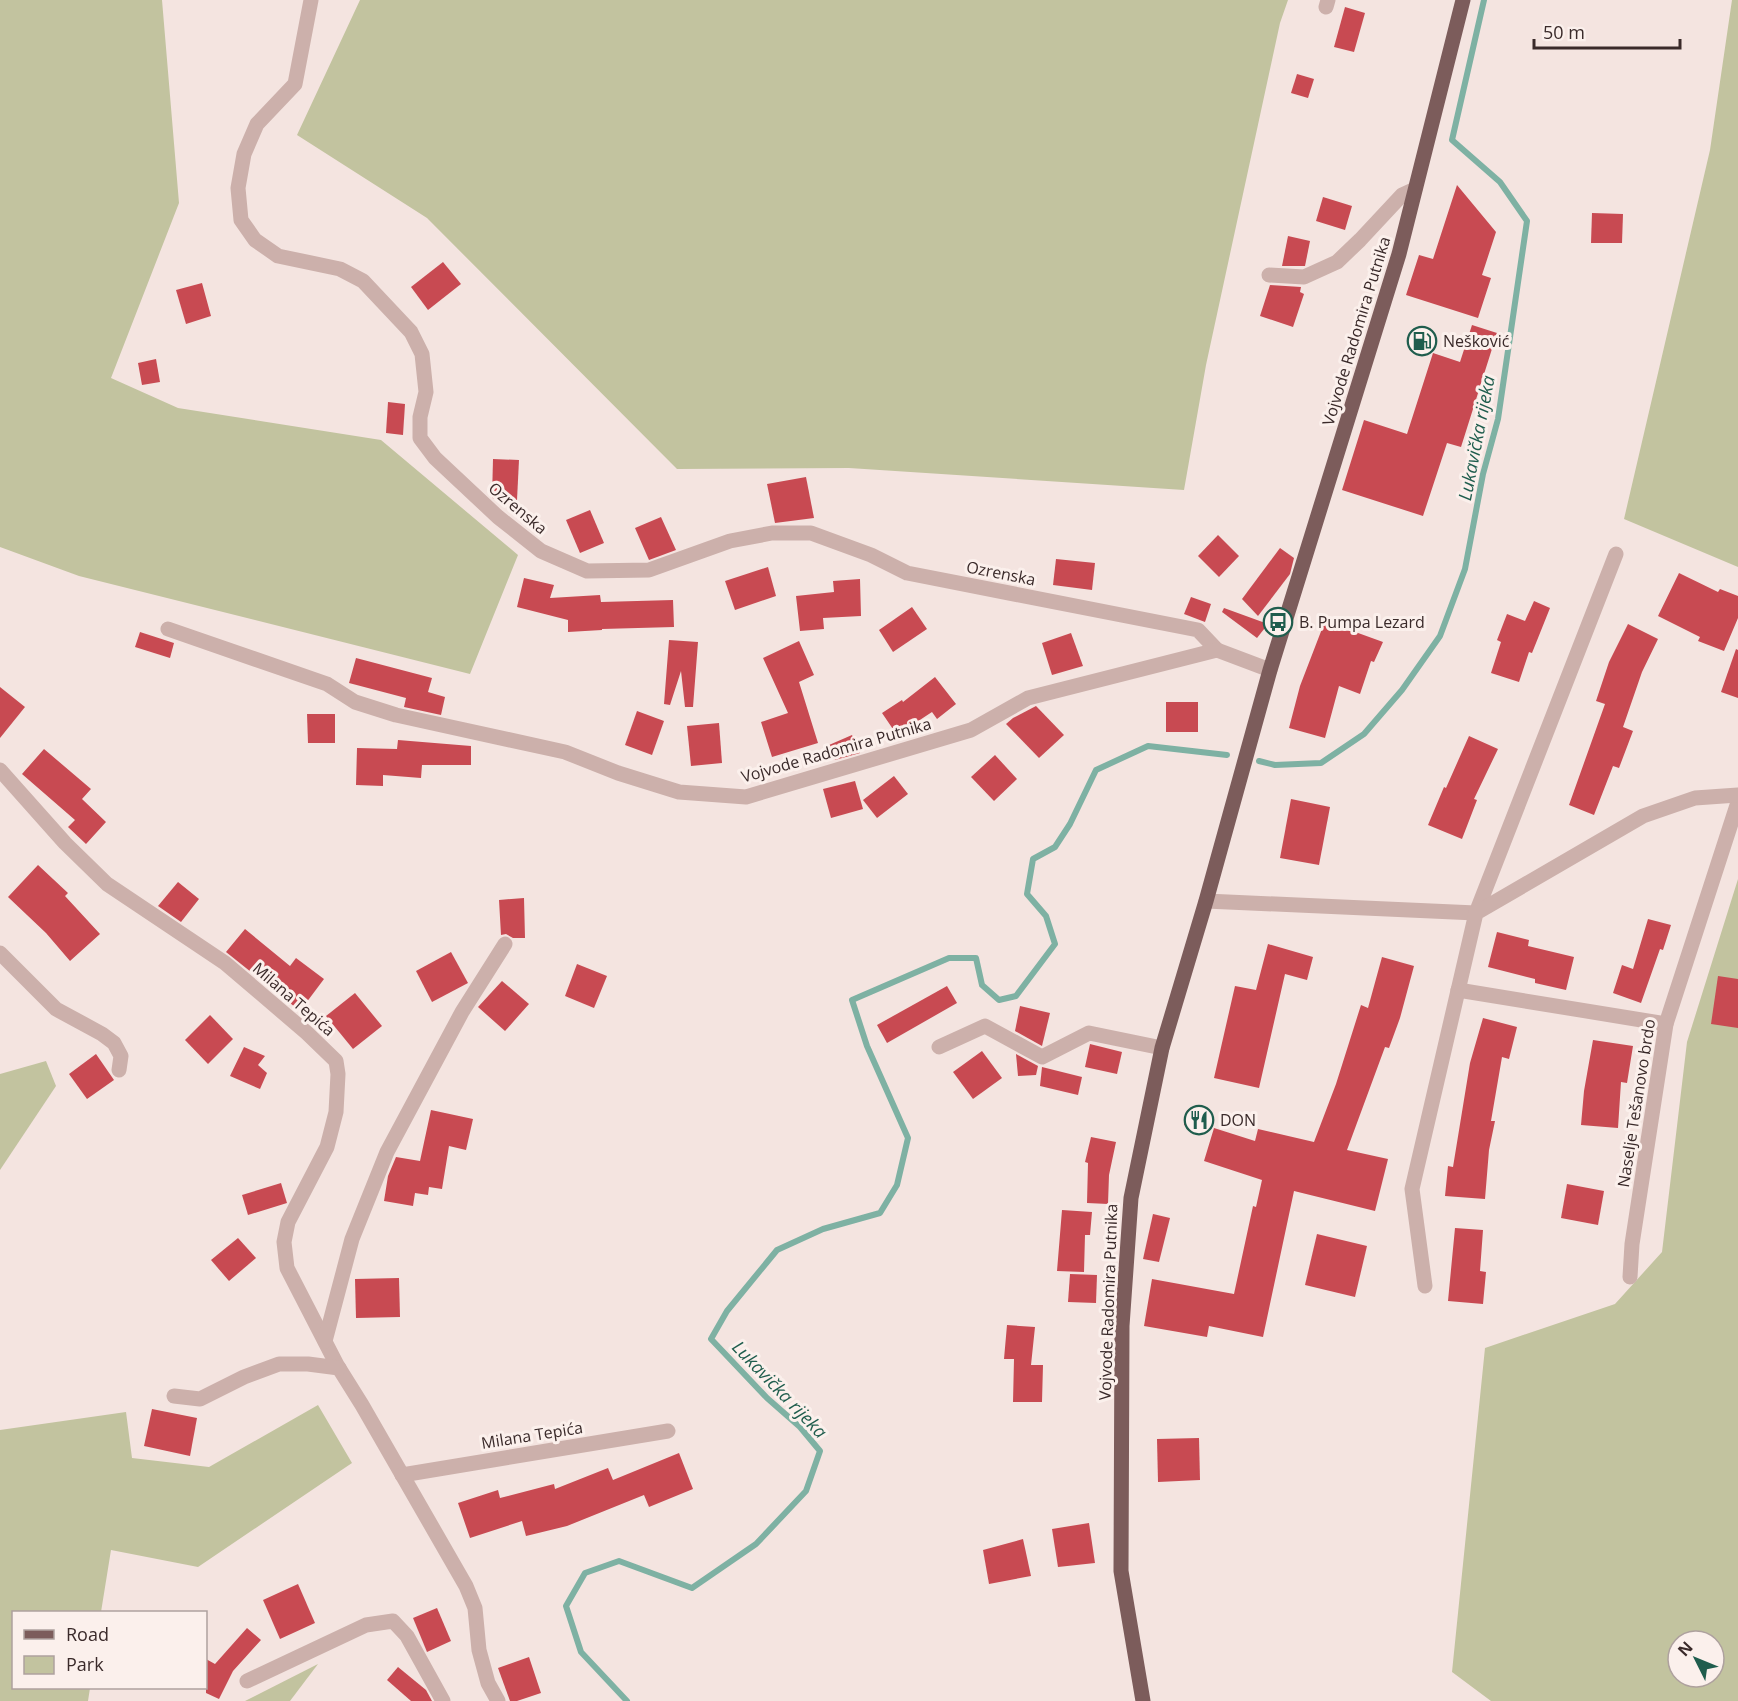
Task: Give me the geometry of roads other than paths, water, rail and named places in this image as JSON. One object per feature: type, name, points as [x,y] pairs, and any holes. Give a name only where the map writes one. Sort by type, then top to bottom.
[{"type":"main road","name":"Vojvode Radomira Putnika","points":[[1143,1701],[1121,1571],[1122,1326],[1131,1198],[1162,1047],[1206,900],[1270,670],[1399,254],[1463,0]]},
{"type":"street","name":"Ozrenska","points":[[311,0],[295,84],[257,124],[244,154],[238,188],[242,220],[255,240],[278,256],[340,269],[363,281],[411,332],[422,354],[426,392],[420,417],[420,438],[435,458],[498,517],[541,551],[586,571],[649,570],[730,541],[772,533],[812,533],[871,555],[907,573],[1198,630],[1217,650]]},
{"type":"street","points":[[1269,275],[1304,277],[1338,262],[1402,195],[1415,189]]},
{"type":"street","points":[[1425,1286],[1412,1189],[1476,913],[1616,554]]},
{"type":"street","name":"Vojvode Radomira Putnika","points":[[168,629],[327,684],[355,702],[396,715],[565,752],[618,773],[680,792],[746,797],[970,730],[1028,698],[1217,650]]},
{"type":"street","points":[[1217,650],[1270,670]]},
{"type":"street","name":"Milana Tepića","points":[[0,770],[65,843],[107,884],[225,963],[336,1061],[338,1074],[336,1112],[327,1147],[288,1222],[284,1242],[287,1268],[339,1368],[471,1597],[475,1608],[479,1650],[488,1683],[498,1701]]},
{"type":"street","points":[[1206,900],[1476,913],[1642,816],[1695,798],[1738,795]]},
{"type":"street","name":"Naselje Tešanovo brdo","points":[[1630,1277],[1632,1244],[1666,1024],[1738,802]]},
{"type":"street","points":[[325,1341],[352,1239],[387,1152],[462,1012],[505,944]]},
{"type":"street","points":[[0,953],[56,1009],[114,1043],[121,1056],[119,1070]]},
{"type":"street","points":[[1458,990],[1666,1024]]},
{"type":"street","points":[[939,1047],[985,1026],[1042,1057],[1089,1033],[1162,1047]]},
{"type":"street","points":[[174,1396],[200,1399],[244,1377],[279,1364],[308,1364],[339,1368]]},
{"type":"street","name":"Milana Tepića","points":[[402,1475],[668,1431]]},
{"type":"street","points":[[247,1681],[366,1625],[393,1621],[407,1636],[443,1701]]},
{"type":"waterway","name":"Lukavička rijeka","points":[[1259,761],[1275,765],[1321,763],[1364,734],[1402,690],[1440,636],[1465,569],[1483,474],[1498,419],[1527,221],[1500,182],[1452,140],[1484,0]]},
{"type":"waterway","name":"Lukavička rijeka","points":[[627,1701],[581,1652],[566,1606],[585,1573],[619,1561],[692,1588],[756,1544],[806,1491],[820,1451],[800,1427],[767,1398],[711,1339],[727,1311],[777,1250],[823,1229],[880,1213],[897,1185],[908,1138],[867,1046],[852,1000],[949,958],[976,958],[982,985],[999,1000],[1016,996],[1055,944],[1046,916],[1027,894],[1033,859],[1055,847],[1070,824],[1096,770],[1148,746],[1227,755]]},
{"type":"place","name":"Nešković","points":[[1422,341]]},
{"type":"place","name":"B. Pumpa Lezard","points":[[1278,622]]},
{"type":"place","name":"DON","points":[[1199,1120]]}]
